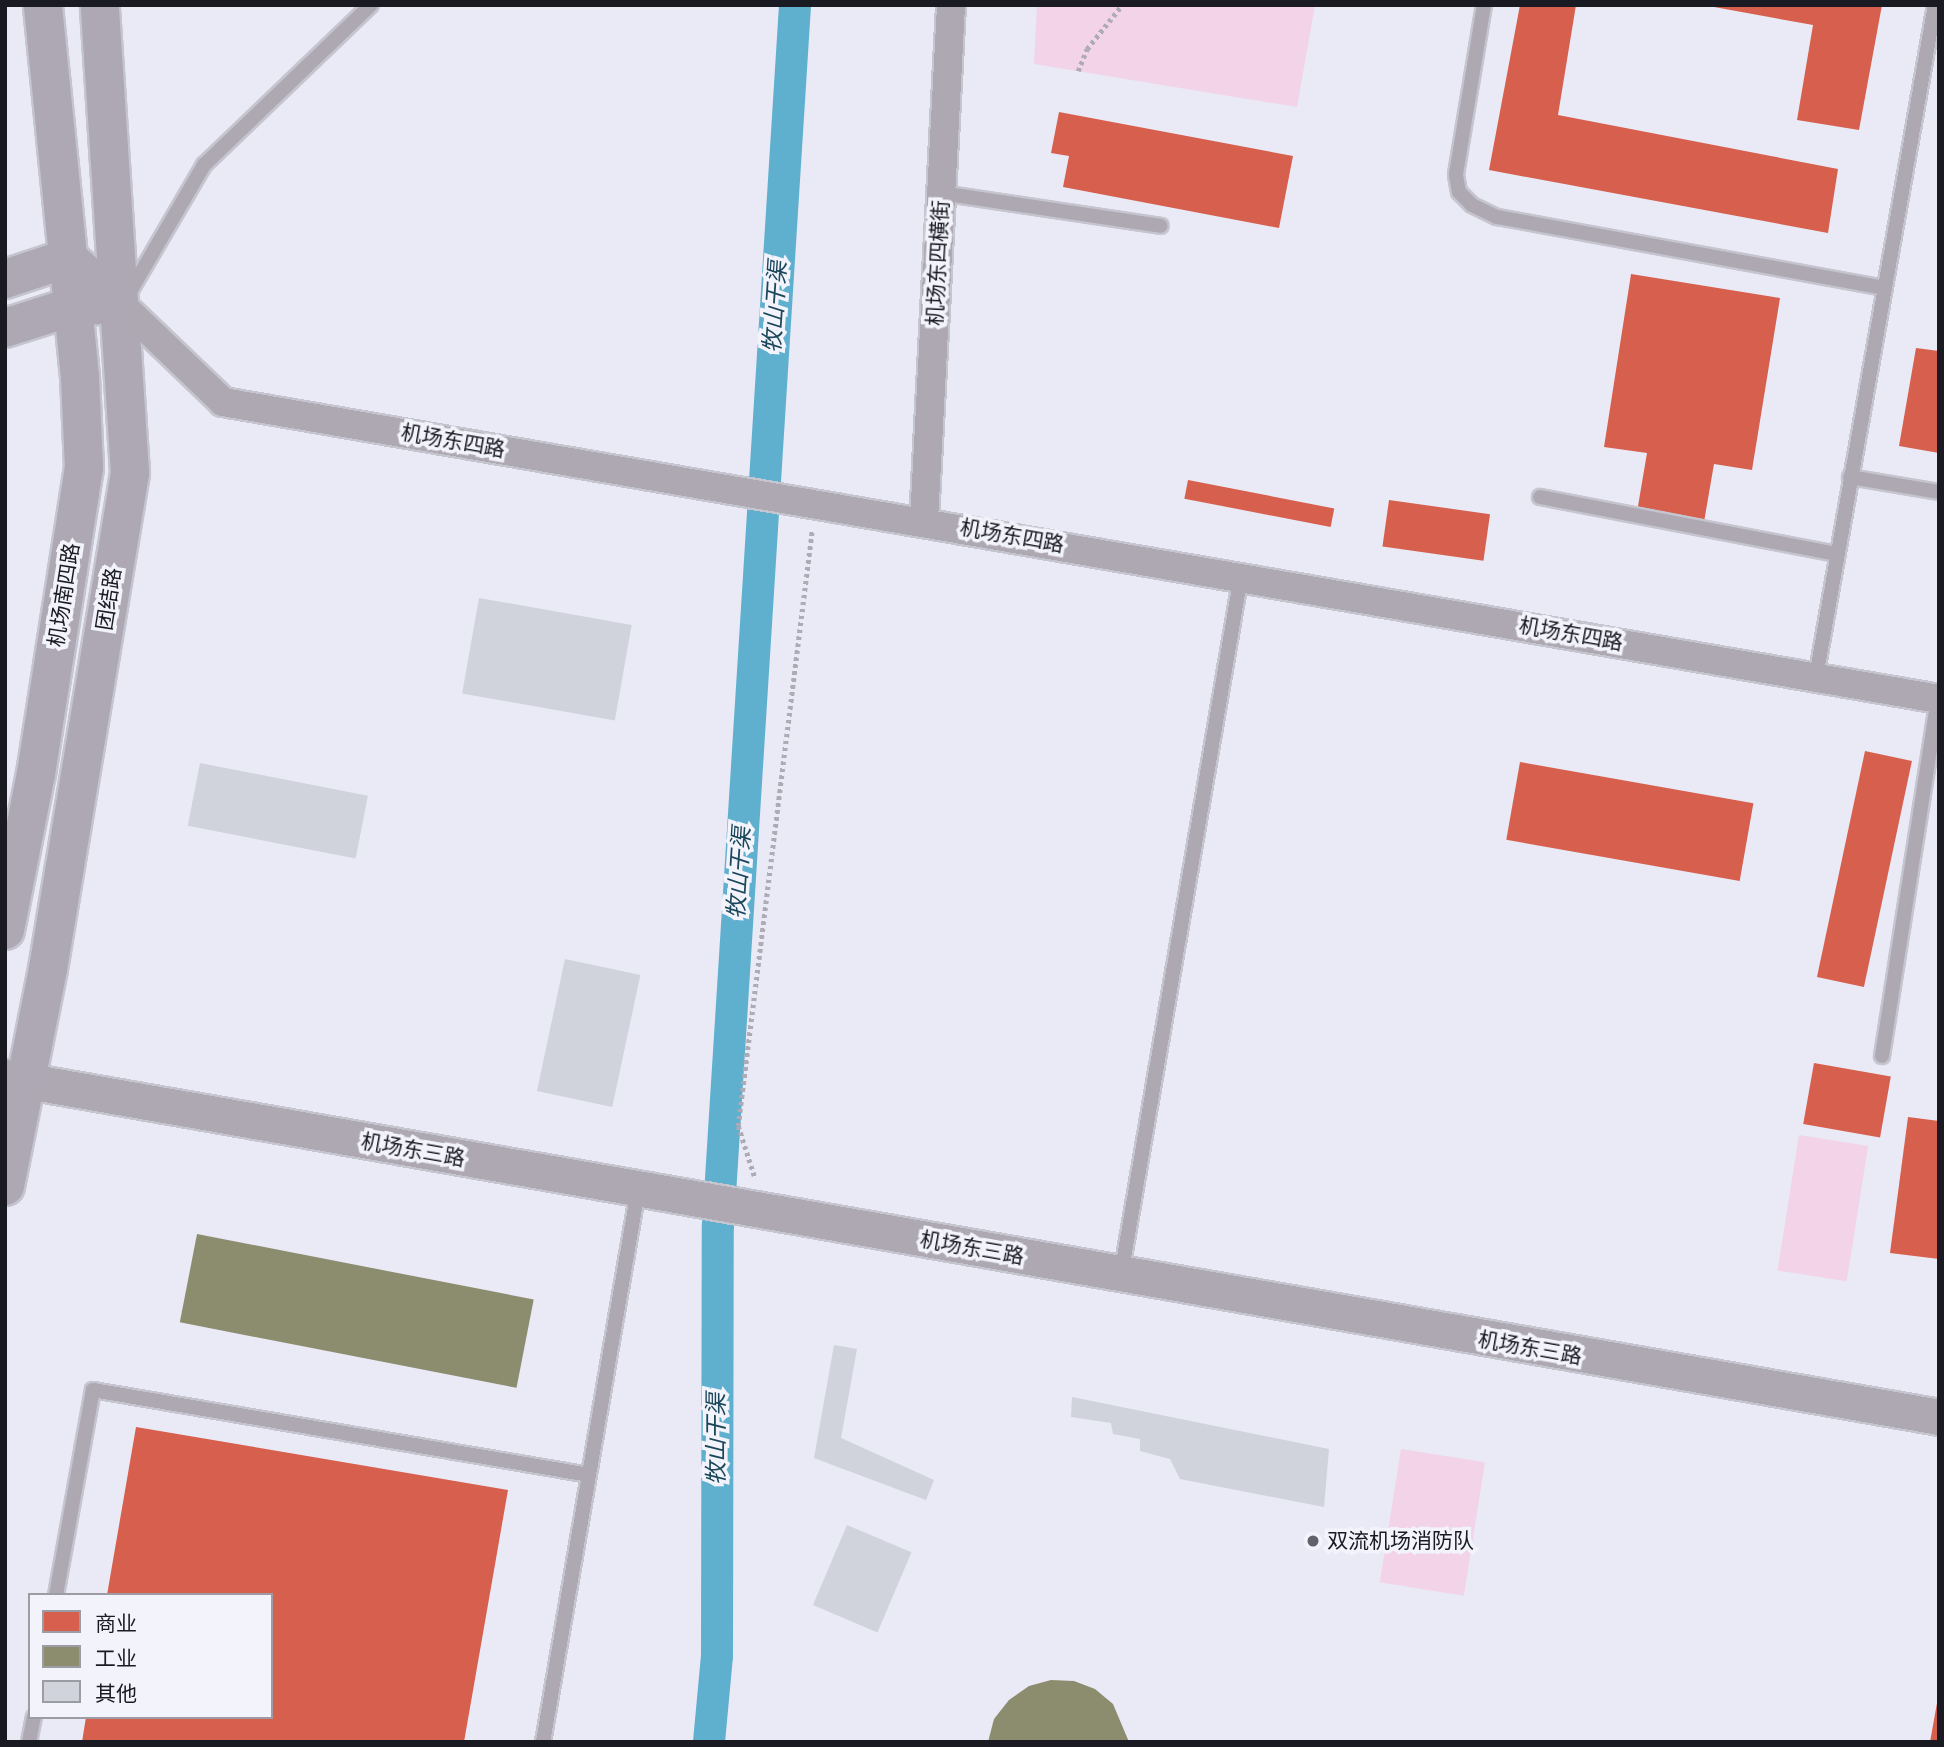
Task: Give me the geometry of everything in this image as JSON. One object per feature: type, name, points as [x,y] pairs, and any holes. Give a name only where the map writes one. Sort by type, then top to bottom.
[{"type":"main road","points":[[43,5],[68,258],[122,305]]},
{"type":"main road","name":"团结路","points":[[5,1186],[16,1079],[130,473],[122,305],[100,5]]},
{"type":"main road","points":[[5,279],[68,258]]},
{"type":"main road","name":"机场南四路","points":[[5,930],[36,774],[84,468],[74,306],[68,258]]},
{"type":"main road","points":[[5,328],[74,306],[122,305]]},
{"type":"street","name":"机场东四横街","points":[[924,521],[951,5]]},
{"type":"street","points":[[5,263],[68,258]]},
{"type":"street","name":"机场东四路","points":[[122,305],[223,402],[924,521],[1938,699]]},
{"type":"street","name":"机场东三路","points":[[16,1079],[1939,1417]]},
{"type":"lane","points":[[122,305],[204,165],[371,5]]},
{"type":"lane","points":[[1483,5],[1455,175],[1459,192],[1472,205],[1497,217],[1884,288]]},
{"type":"lane","points":[[1816,677],[1935,5]]},
{"type":"lane","points":[[942,193],[1161,226]]},
{"type":"lane","points":[[1850,477],[1939,492]]},
{"type":"lane","points":[[1540,496],[1836,554]]},
{"type":"lane","points":[[1121,1275],[1241,576]]},
{"type":"lane","points":[[1882,1056],[1938,699]]},
{"type":"lane","points":[[543,1742],[638,1190]]},
{"type":"lane","points":[[56,1593],[93,1390],[589,1475]]},
{"type":"lane","points":[[29,1742],[34,1719]]},
{"type":"path","points":[[1078,71],[1087,49],[1122,5]]},
{"type":"path","points":[[764,1211],[738,1126],[812,502]]},
{"type":"shaded area","points":[[1037,5],[1315,5],[1297,107],[1034,64]]},
{"type":"shaded area","points":[[1799,1135],[1868,1146],[1847,1281],[1778,1270]]},
{"type":"shaded area","points":[[1401,1449],[1485,1462],[1464,1596],[1380,1582]]},
{"type":"building: 商业","points":[[1520,5],[1576,5],[1558,115],[1838,169],[1828,233],[1489,170]]},
{"type":"building: 商业","points":[[1703,5],[1882,5],[1859,130],[1797,120],[1813,25]]},
{"type":"building: 商业","points":[[1059,112],[1293,156],[1279,228],[1063,187],[1069,156],[1051,153]]},
{"type":"building: 商业","points":[[1631,274],[1780,298],[1752,470],[1714,464],[1704,522],[1637,512],[1647,453],[1604,447]]},
{"type":"building: 商业","points":[[1916,348],[1939,351],[1939,453],[1899,446]]},
{"type":"building: 商业","points":[[1188,480],[1334,508],[1331,527],[1184,499]]},
{"type":"building: 商业","points":[[1389,500],[1490,514],[1483,561],[1382,547]]},
{"type":"building: 商业","points":[[1865,751],[1912,761],[1864,987],[1817,977]]},
{"type":"building: 商业","points":[[1520,762],[1753,803],[1740,881],[1506,840]]},
{"type":"building: 商业","points":[[1814,1063],[1891,1077],[1880,1138],[1803,1124]]},
{"type":"building: 商业","points":[[1908,1117],[1939,1121],[1939,1259],[1890,1253]]},
{"type":"building: 商业","points":[[136,1427],[508,1490],[464,1742],[82,1742],[86,1719],[273,1719],[273,1593],[107,1593]]},
{"type":"building: 商业","points":[[1937,1703],[1939,1742],[1930,1742]]},
{"type":"building: 工业","points":[[197,1234],[534,1299],[517,1388],[180,1322]]},
{"type":"building: 工业","points":[[1051,1680],[1074,1681],[1095,1689],[1113,1704],[1129,1742],[988,1742],[994,1719],[1009,1700],[1029,1686]]},
{"type":"building: 其他","points":[[479,598],[632,625],[615,720],[462,694]]},
{"type":"building: 其他","points":[[200,763],[368,796],[356,858],[188,826]]},
{"type":"building: 其他","points":[[565,959],[640,975],[612,1107],[537,1091]]},
{"type":"building: 其他","points":[[834,1345],[857,1349],[841,1438],[934,1480],[926,1500],[814,1458]]},
{"type":"building: 其他","points":[[1072,1397],[1329,1449],[1324,1507],[1180,1479],[1170,1459],[1140,1451],[1140,1439],[1113,1434],[1111,1423],[1071,1417]]},
{"type":"building: 其他","points":[[847,1525],[911,1552],[877,1632],[813,1605]]},
{"type":"waterway","name":"牧山干渠","points":[[709,1742],[717,1656],[718,1226],[795,5]]},
{"type":"place","name":"双流机场消防队","points":[[1313,1541]]}]
